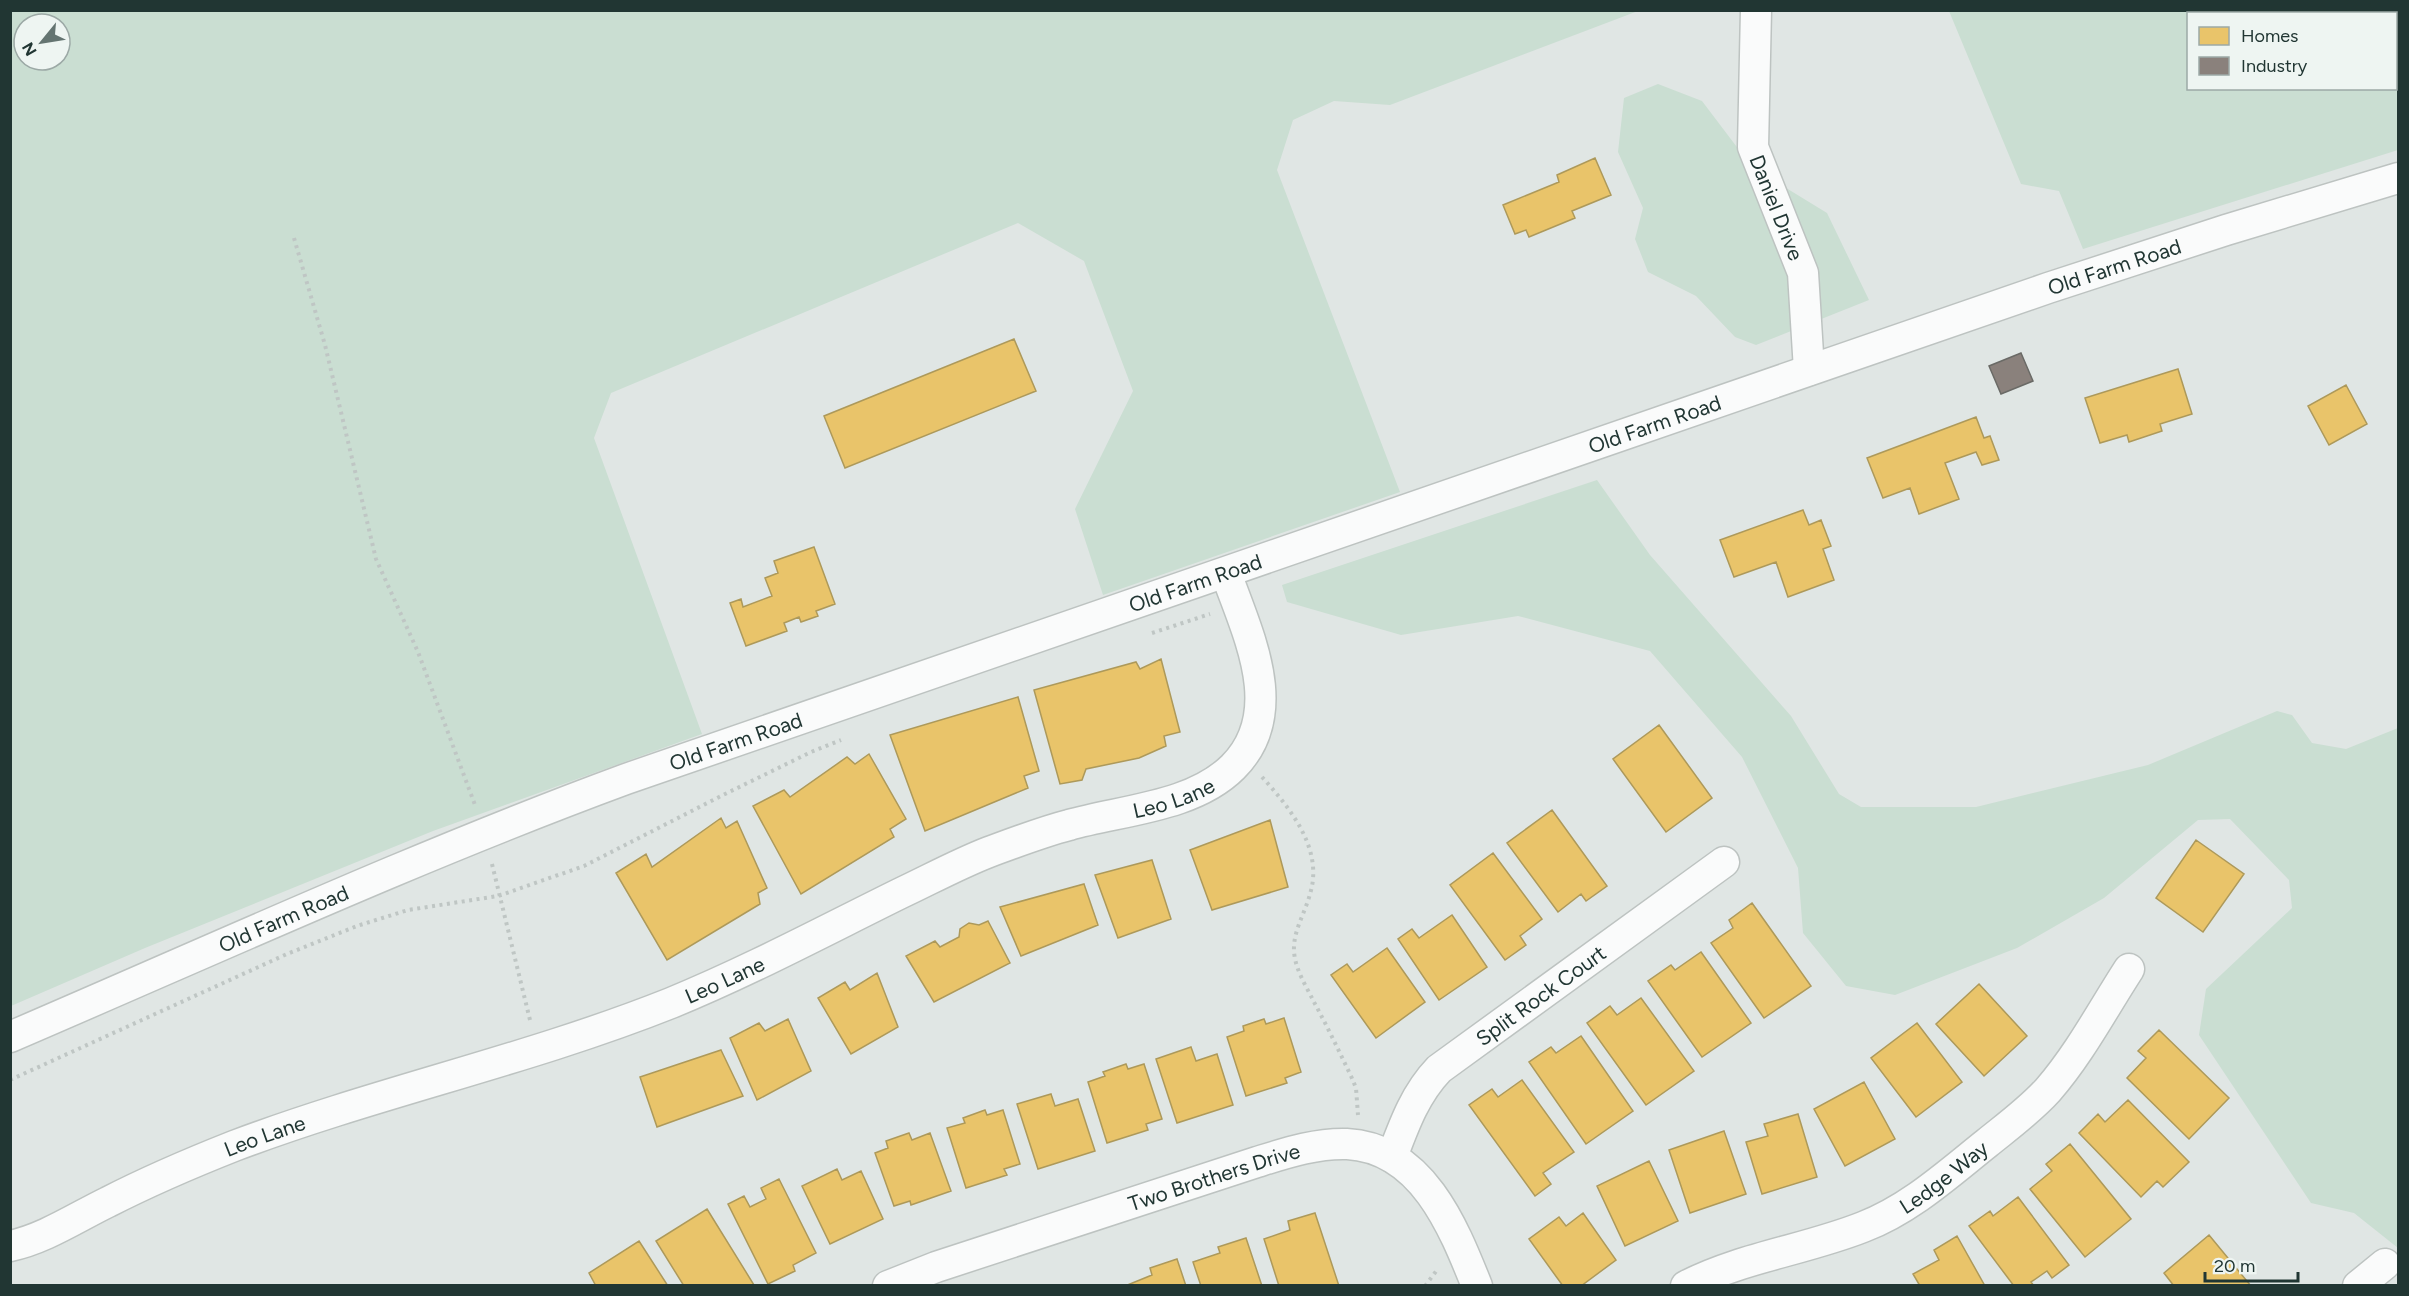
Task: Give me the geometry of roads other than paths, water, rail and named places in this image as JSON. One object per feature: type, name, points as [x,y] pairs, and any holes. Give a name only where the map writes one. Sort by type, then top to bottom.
[{"type":"street","name":"Daniel Drive","points":[[1756,10],[1753,147],[1803,273],[1809,370]]},
{"type":"street","name":"Old Farm Road","points":[[10,1037],[285,916],[553,807],[704,752],[1809,370],[2215,233],[2398,178]]},
{"type":"street","name":"Leo Lane","points":[[10,1246],[42,1235],[192,1162],[280,1129],[615,1025],[675,1001],[1001,847],[1069,825],[1197,792],[1234,766],[1247,748],[1258,725],[1262,703],[1256,660],[1226,573]]},
{"type":"street","name":"Split Rock Court","points":[[1392,1157],[1424,1084],[1439,1069],[1724,862]]},
{"type":"street","name":"Ledge Way","points":[[1686,1286],[1730,1266],[1862,1227],[1901,1208],[1925,1192],[2019,1118],[2048,1090],[2072,1058],[2129,969]]},
{"type":"street","name":"Two Brothers Drive","points":[[888,1286],[936,1267],[1294,1151],[1325,1145],[1347,1144],[1364,1146],[1392,1157],[1404,1164],[1430,1190],[1463,1250],[1477,1286]]},
{"type":"street","points":[[2358,1286],[2385,1264]]}]
